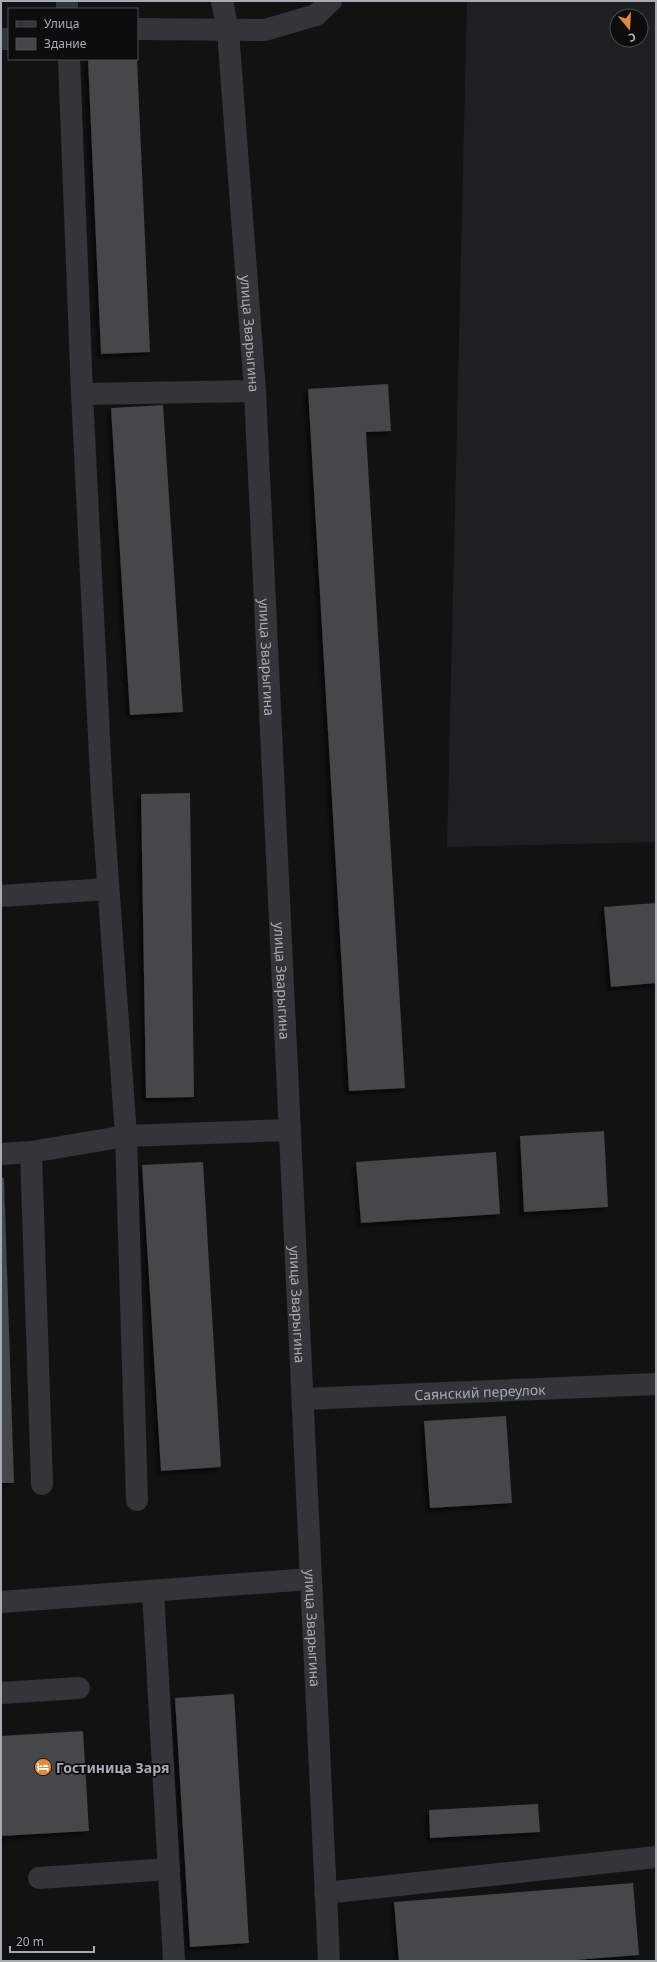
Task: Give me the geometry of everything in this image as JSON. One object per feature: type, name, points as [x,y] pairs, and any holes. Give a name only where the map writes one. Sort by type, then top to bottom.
[{"type":"street","name":"улица Зварыгина","points":[[222,1],[228,31],[255,391],[329,1961]]},
{"type":"street","points":[[138,29],[228,31],[265,30],[316,15],[331,1]]},
{"type":"street","points":[[69,60],[82,394],[102,797],[126,1136],[137,1500]]},
{"type":"street","points":[[82,394],[255,391]]},
{"type":"street","points":[[1,896],[108,889]]},
{"type":"street","points":[[1,1154],[31,1152],[126,1136],[290,1130]]},
{"type":"street","points":[[31,1152],[42,1484]]},
{"type":"street","name":"Саянский переулок","points":[[303,1399],[656,1384]]},
{"type":"street","points":[[1,1602],[310,1579]]},
{"type":"street","points":[[153,1591],[174,1961]]},
{"type":"street","points":[[1,1693],[79,1688]]},
{"type":"street","points":[[325,1893],[656,1856]]},
{"type":"street","points":[[39,1878],[169,1869]]},
{"type":"shaded area","points":[[467,1],[656,1],[656,842],[447,847]]},
{"type":"building","points":[[88,60],[137,60],[150,352],[101,354]]},
{"type":"building","points":[[388,384],[391,431],[366,432],[405,1088],[349,1091],[308,389]]},
{"type":"building","points":[[163,405],[183,712],[130,715],[111,408]]},
{"type":"building","points":[[190,793],[194,1097],[146,1098],[141,794]]},
{"type":"building","points":[[656,903],[656,983],[611,987],[604,907]]},
{"type":"building","points":[[604,1131],[608,1207],[524,1212],[520,1136]]},
{"type":"building","points":[[496,1152],[500,1214],[361,1223],[356,1162]]},
{"type":"building","points":[[203,1162],[221,1467],[161,1471],[142,1165]]},
{"type":"building","points":[[1,1178],[4,1178],[14,1483],[1,1483]]},
{"type":"building","points":[[506,1416],[512,1503],[430,1508],[424,1421]]},
{"type":"building","points":[[234,1694],[249,1943],[190,1947],[175,1698]]},
{"type":"building","name":"Гостиница Заря","points":[[83,1731],[89,1831],[1,1836],[1,1736]]},
{"type":"building","points":[[538,1804],[540,1832],[430,1838],[429,1810]]},
{"type":"building","points":[[633,1883],[639,1955],[562,1961],[399,1961],[394,1902]]},
{"type":"place","name":"Гостиница Заря","points":[[43,1767]]}]
